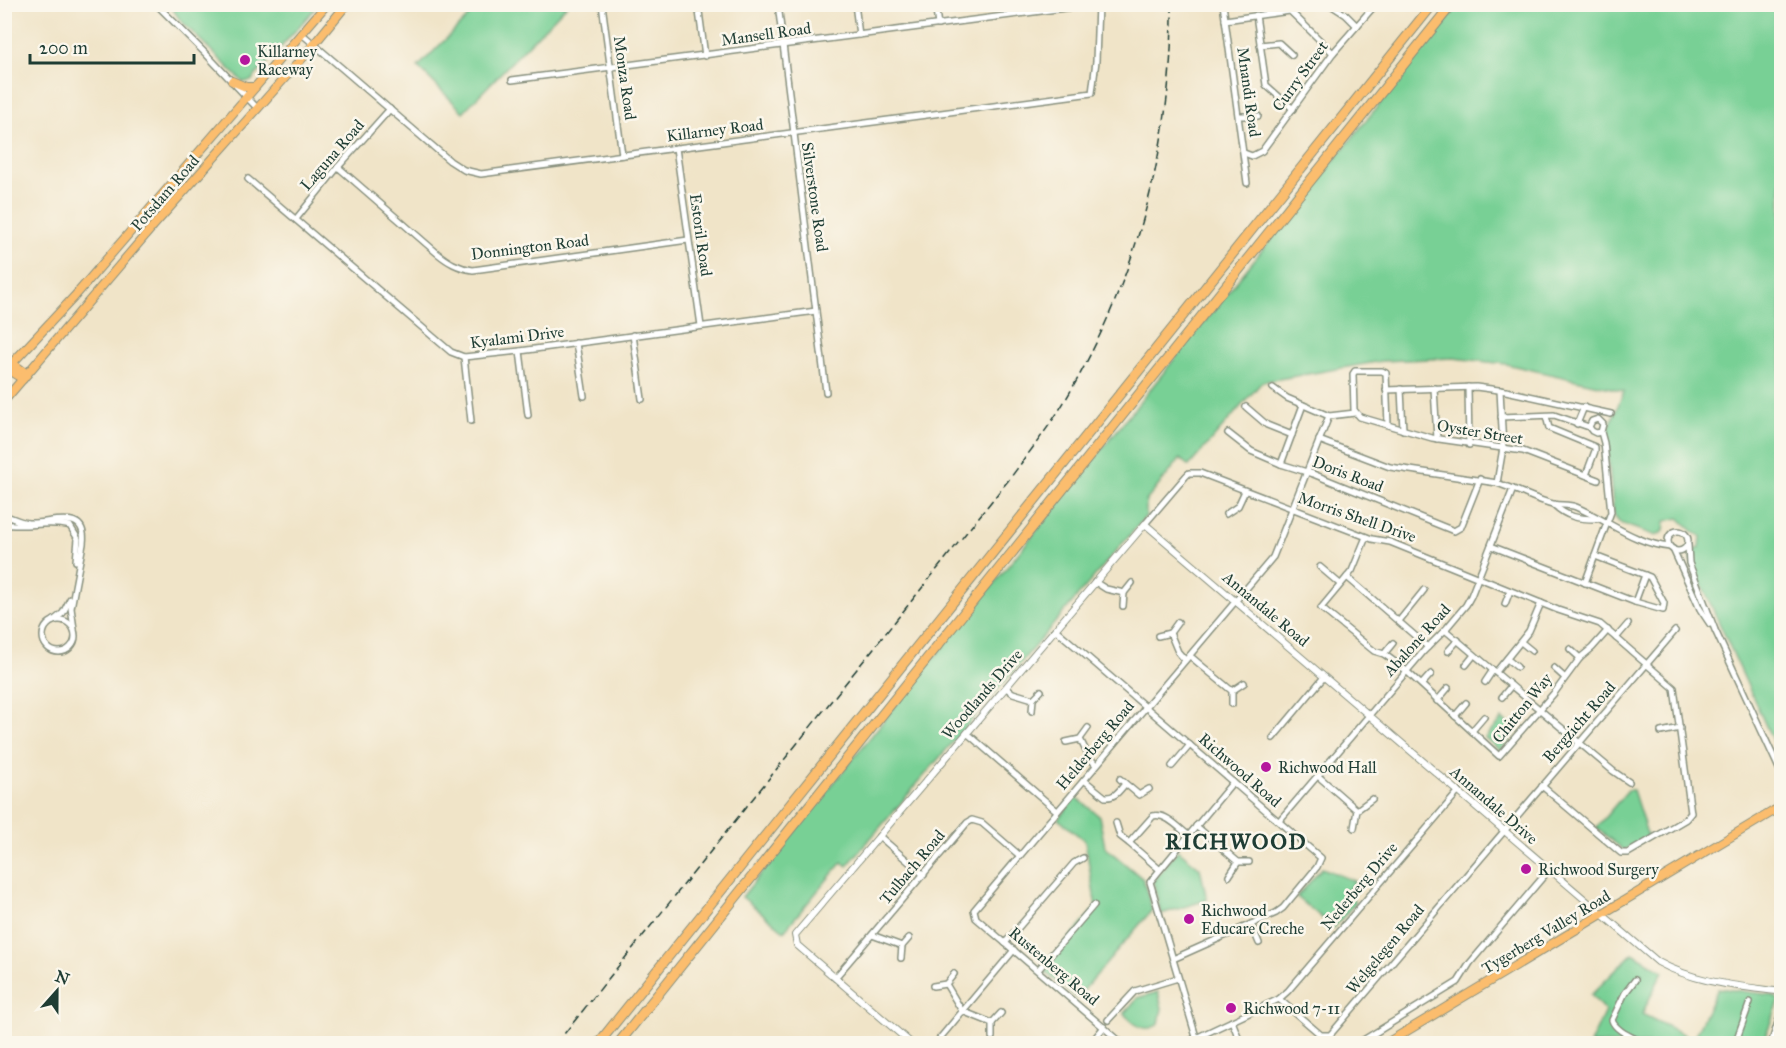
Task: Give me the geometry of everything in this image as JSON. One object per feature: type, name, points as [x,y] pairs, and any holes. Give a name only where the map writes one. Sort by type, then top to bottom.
[{"type":"highway","points":[[598,1044],[1432,4]]},
{"type":"highway","points":[[618,1044],[1452,4]]},
{"type":"main road","name":"Potsdam Road","points":[[8,368],[74,297],[327,4]]},
{"type":"main road","name":"Potsdam Road","points":[[4,401],[161,217],[315,45],[347,4]]},
{"type":"main road","points":[[232,81],[246,87],[255,87]]},
{"type":"main road","points":[[8,368],[25,376]]},
{"type":"main road","name":"Tygerberg Valley Road","points":[[1386,1044],[1782,806]]},
{"type":"street","points":[[156,4],[258,109]]},
{"type":"street","name":"Monza Road","points":[[602,4],[622,155]]},
{"type":"street","points":[[698,4],[705,56]]},
{"type":"street","name":"Silverstone Road","points":[[778,4],[826,392]]},
{"type":"street","points":[[855,4],[859,35]]},
{"type":"street","points":[[935,4],[938,25]]},
{"type":"street","points":[[1015,4],[1016,13]]},
{"type":"street","name":"Killarney Road","points":[[302,34],[450,161],[464,170],[481,174],[1092,93],[1096,61],[1097,4]]},
{"type":"street","name":"Mansell Road","points":[[512,80],[1097,4]]},
{"type":"street","name":"Mnandi Road","points":[[1223,4],[1247,183]]},
{"type":"street","points":[[1329,4],[1346,15],[1357,26]]},
{"type":"street","name":"Curry Street","points":[[1244,153],[1252,156],[1262,151],[1334,53],[1376,4]]},
{"type":"street","points":[[1226,20],[1290,11],[1334,53]]},
{"type":"street","points":[[1256,15],[1266,86],[1293,109]]},
{"type":"street","points":[[1260,45],[1279,43],[1292,55]]},
{"type":"street","name":"Laguna Road","points":[[296,219],[338,167],[390,110]]},
{"type":"street","points":[[1239,116],[1258,116]]},
{"type":"street","name":"Estoril Road","points":[[676,148],[700,326]]},
{"type":"street","name":"Donnington Road","points":[[338,167],[437,253],[450,263],[466,269],[473,270],[688,240]]},
{"type":"street","name":"Kyalami Drive","points":[[248,179],[451,352],[464,357],[816,311]]},
{"type":"street","points":[[633,335],[642,399]]},
{"type":"street","points":[[576,344],[584,396]]},
{"type":"street","points":[[520,351],[528,415]]},
{"type":"street","points":[[464,357],[471,421]]},
{"type":"street","points":[[1356,414],[1353,374],[1355,371],[1384,371],[1388,425]]},
{"type":"street","points":[[1468,387],[1469,445]]},
{"type":"street","points":[[1386,390],[1468,387],[1500,390],[1611,414]]},
{"type":"street","points":[[1235,601],[1273,557],[1329,416],[1287,398],[1273,388]]},
{"type":"street","points":[[1434,388],[1437,439]]},
{"type":"street","points":[[1401,389],[1403,430]]},
{"type":"street","points":[[1497,483],[1503,448],[1500,390]]},
{"type":"street","points":[[1281,464],[1303,405]]},
{"type":"street","points":[[1246,406],[1267,425],[1292,435]]},
{"type":"street","points":[[1577,424],[1584,407]]},
{"type":"street","name":"Oyster Street","points":[[1329,416],[1356,414],[1437,439],[1526,452],[1598,480]]},
{"type":"street","points":[[1546,416],[1549,428],[1595,447],[1586,475]]},
{"type":"street","points":[[1502,417],[1557,416],[1590,427],[1594,433],[1601,432]]},
{"type":"street","points":[[1585,583],[1611,507],[1601,432],[1604,426],[1600,420],[1592,421],[1590,427]]},
{"type":"street","name":"Doris Road","points":[[1228,433],[1251,451],[1448,530],[1454,531],[1461,526],[1480,479]]},
{"type":"street","points":[[1319,440],[1390,467],[1497,483],[1554,505],[1573,518],[1597,519]]},
{"type":"street","name":"Morris Shell Drive","points":[[1194,472],[1366,537],[1390,542],[1510,591],[1595,622],[1608,630],[1674,688],[1691,813],[1686,819],[1628,853],[1616,850],[1542,786]]},
{"type":"street","name":"Woodlands Drive","points":[[835,978],[796,945],[794,939],[797,932],[1186,476],[1194,472]]},
{"type":"street","name":"Abalone Road","points":[[1279,821],[1469,600],[1513,489]]},
{"type":"street","points":[[1226,514],[1238,506],[1245,491]]},
{"type":"street","points":[[1554,505],[1570,505],[1615,529],[1661,546],[1681,550],[1688,545]]},
{"type":"street","points":[[4,515],[29,523],[62,520],[77,523],[82,529],[84,536],[71,608],[75,638],[71,647],[64,651],[53,651],[47,647],[43,638],[46,628],[63,613],[69,602],[78,546],[77,534],[72,528],[63,524],[30,526],[4,524]]},
{"type":"street","points":[[72,528],[77,523]]},
{"type":"street","name":"Annandale Road","points":[[1145,524],[1369,715]]},
{"type":"street","points":[[1650,542],[1669,536],[1675,531],[1684,532],[1688,537],[1689,563],[1715,630],[1782,775]]},
{"type":"street","points":[[1669,536],[1668,542],[1700,609],[1715,630]]},
{"type":"street","points":[[1320,608],[1354,567],[1366,537]]},
{"type":"street","points":[[1491,546],[1635,602],[1660,611],[1664,609],[1664,603],[1652,579],[1595,556]]},
{"type":"street","points":[[1320,567],[1340,584]]},
{"type":"street","points":[[1635,602],[1645,575]]},
{"type":"street","points":[[1347,577],[1428,647]]},
{"type":"street","points":[[1095,582],[1106,589],[1124,592]]},
{"type":"street","points":[[1123,606],[1124,592],[1132,583]]},
{"type":"street","points":[[1399,621],[1424,590]]},
{"type":"street","points":[[1505,604],[1510,591]]},
{"type":"street","name":"Helderberg Road","points":[[976,906],[1235,601]]},
{"type":"street","name":"Chitton Way","points":[[1314,603],[1374,651],[1384,654],[1407,671],[1472,731],[1498,759],[1580,658],[1608,630]]},
{"type":"street","points":[[1485,682],[1532,627],[1541,603]]},
{"type":"street","points":[[53,621],[65,621],[74,629]]},
{"type":"street","points":[[1158,636],[1170,633],[1178,622]]},
{"type":"street","points":[[1616,638],[1628,624]]},
{"type":"street","name":"Richwood Road","points":[[1055,629],[1318,855],[1320,862],[1283,908],[1173,959]]},
{"type":"street","points":[[1445,630],[1629,782]]},
{"type":"street","name":"Bergzicht Road","points":[[1503,831],[1675,632]]},
{"type":"street","points":[[1170,633],[1178,652],[1232,691]]},
{"type":"street","points":[[1448,651],[1458,640]]},
{"type":"street","points":[[1521,642],[1532,651]]},
{"type":"street","points":[[1384,654],[1393,643]]},
{"type":"street","points":[[1570,649],[1580,658]]},
{"type":"street","points":[[1466,665],[1474,655]]},
{"type":"street","points":[[1507,659],[1517,667]]},
{"type":"street","name":"Chitton Way","points":[[1554,668],[1564,677]]},
{"type":"street","points":[[1422,684],[1431,674]]},
{"type":"street","points":[[1273,738],[1324,677]]},
{"type":"street","points":[[1232,691],[1244,683]]},
{"type":"street","points":[[1502,697],[1511,686]]},
{"type":"street","points":[[1006,688],[1013,693],[1033,699]]},
{"type":"street","points":[[1437,701],[1448,688]]},
{"type":"street","points":[[1032,711],[1033,699],[1041,691]]},
{"type":"street","points":[[1232,691],[1232,704]]},
{"type":"street","points":[[1455,716],[1466,703]]},
{"type":"street","name":"Annandale Drive","points":[[1369,715],[1658,962],[1704,981],[1782,992]]},
{"type":"street","name":"Chitton Way","points":[[1472,731],[1484,717]]},
{"type":"street","points":[[1066,742],[1080,739],[1088,728]]},
{"type":"street","points":[[1661,732],[1680,728]]},
{"type":"street","points":[[967,733],[1057,811]]},
{"type":"street","points":[[1080,739],[1096,765]]},
{"type":"street","points":[[1172,766],[1190,745]]},
{"type":"street","points":[[1318,776],[1357,810]]},
{"type":"street","points":[[1120,779],[1139,795],[1149,789]]},
{"type":"street","points":[[1084,780],[1105,797],[1116,795],[1125,784]]},
{"type":"street","points":[[1196,1037],[1151,885],[1152,878],[1233,782]]},
{"type":"street","name":"Nederberg Drive","points":[[1183,1044],[1279,999],[1288,991],[1458,792]]},
{"type":"street","points":[[1354,828],[1357,810],[1372,799]]},
{"type":"street","points":[[1129,843],[1156,814],[1168,819],[1188,835]]},
{"type":"street","name":"Tulbach Road","points":[[835,978],[967,823],[972,820],[982,823],[1019,855]]},
{"type":"street","points":[[1116,823],[1120,836],[1159,869]]},
{"type":"street","points":[[1196,826],[1238,862],[1250,862]]},
{"type":"street","name":"Welgelegen Road","points":[[1279,999],[1321,1035],[1330,1035],[1503,831]]},
{"type":"street","points":[[879,836],[924,875]]},
{"type":"street","points":[[1005,943],[1074,863],[1083,858]]},
{"type":"street","points":[[1229,876],[1238,862]]},
{"type":"street","points":[[1357,1044],[1458,982],[1472,960],[1549,870]]},
{"type":"street","points":[[1038,970],[1094,905]]},
{"type":"street","name":"Rustenberg Road","points":[[976,906],[975,916],[1124,1044]]},
{"type":"street","points":[[1251,924],[1259,943]]},
{"type":"street","points":[[872,935],[902,946]]},
{"type":"street","points":[[901,958],[902,946],[909,938]]},
{"type":"street","points":[[935,1044],[1014,950]]},
{"type":"street","points":[[933,986],[946,984],[954,974]]},
{"type":"street","points":[[835,978],[912,1044]]},
{"type":"street","points":[[1108,1020],[1135,991],[1178,978]]},
{"type":"street","points":[[1635,981],[1624,993],[1612,1024],[1645,1044]]},
{"type":"street","points":[[946,984],[962,1011],[992,1023]]},
{"type":"street","points":[[1735,1044],[1750,1002]]},
{"type":"street","points":[[1771,1044],[1782,1010]]},
{"type":"street","points":[[992,1037],[992,1023],[1001,1012]]},
{"type":"street","points":[[1232,1021],[1241,1044]]},
{"type":"street","points":[[1090,1044],[1104,1027]]},
{"type":"green space","points":[[481,4],[567,5],[463,112],[418,67]]},
{"type":"green space","name":"Killarney Raceway","points":[[170,5],[318,5],[251,81],[243,82],[180,20]]},
{"type":"green space","points":[[1459,5],[1781,5],[1781,759],[1691,561],[1692,551],[1700,547],[1701,536],[1679,518],[1665,521],[1664,531],[1656,536],[1620,523],[1614,516],[1606,435],[1624,391],[1506,364],[1453,358],[1382,361],[1262,382],[1189,466],[1180,459],[1146,501],[1146,516],[847,866],[842,862],[784,931],[742,897]]},
{"type":"green space","points":[[1502,719],[1517,731],[1500,751],[1485,738]]},
{"type":"green space","points":[[1628,790],[1633,790],[1648,837],[1624,850],[1596,828]]},
{"type":"green space","points":[[1076,797],[1099,816],[1105,847],[1143,879],[1152,910],[1077,998],[1046,973],[1045,967],[1096,907],[1085,841],[1058,819]]},
{"type":"green space","points":[[1178,850],[1200,868],[1207,900],[1161,914],[1153,881]]},
{"type":"green space","points":[[1322,868],[1355,881],[1346,892],[1356,902],[1334,928],[1297,897]]},
{"type":"green space","points":[[1633,953],[1663,971],[1642,1014],[1693,1039],[1718,988],[1772,995],[1779,1002],[1765,1043],[1590,1044],[1605,1011],[1591,995]]},
{"type":"green space","points":[[1158,992],[1162,1008],[1159,1024],[1149,1028],[1140,1027],[1124,1014],[1137,998]]},
{"type":"railway","points":[[556,1044],[1011,477],[1066,399],[1113,306],[1146,209],[1158,158],[1166,107],[1171,56],[1172,4]]},
{"type":"place","name":"Killarney Raceway","points":[[245,60]]},
{"type":"place","name":"Richwood Hall","points":[[1266,767]]},
{"type":"place","name":"Richwood Surgery","points":[[1526,869]]},
{"type":"place","name":"Richwood Educare Creche","points":[[1189,919]]},
{"type":"place","name":"Richwood 7-11","points":[[1231,1008]]},
{"type":"district","name":"RICHWOOD","points":[[1236,841]]}]
